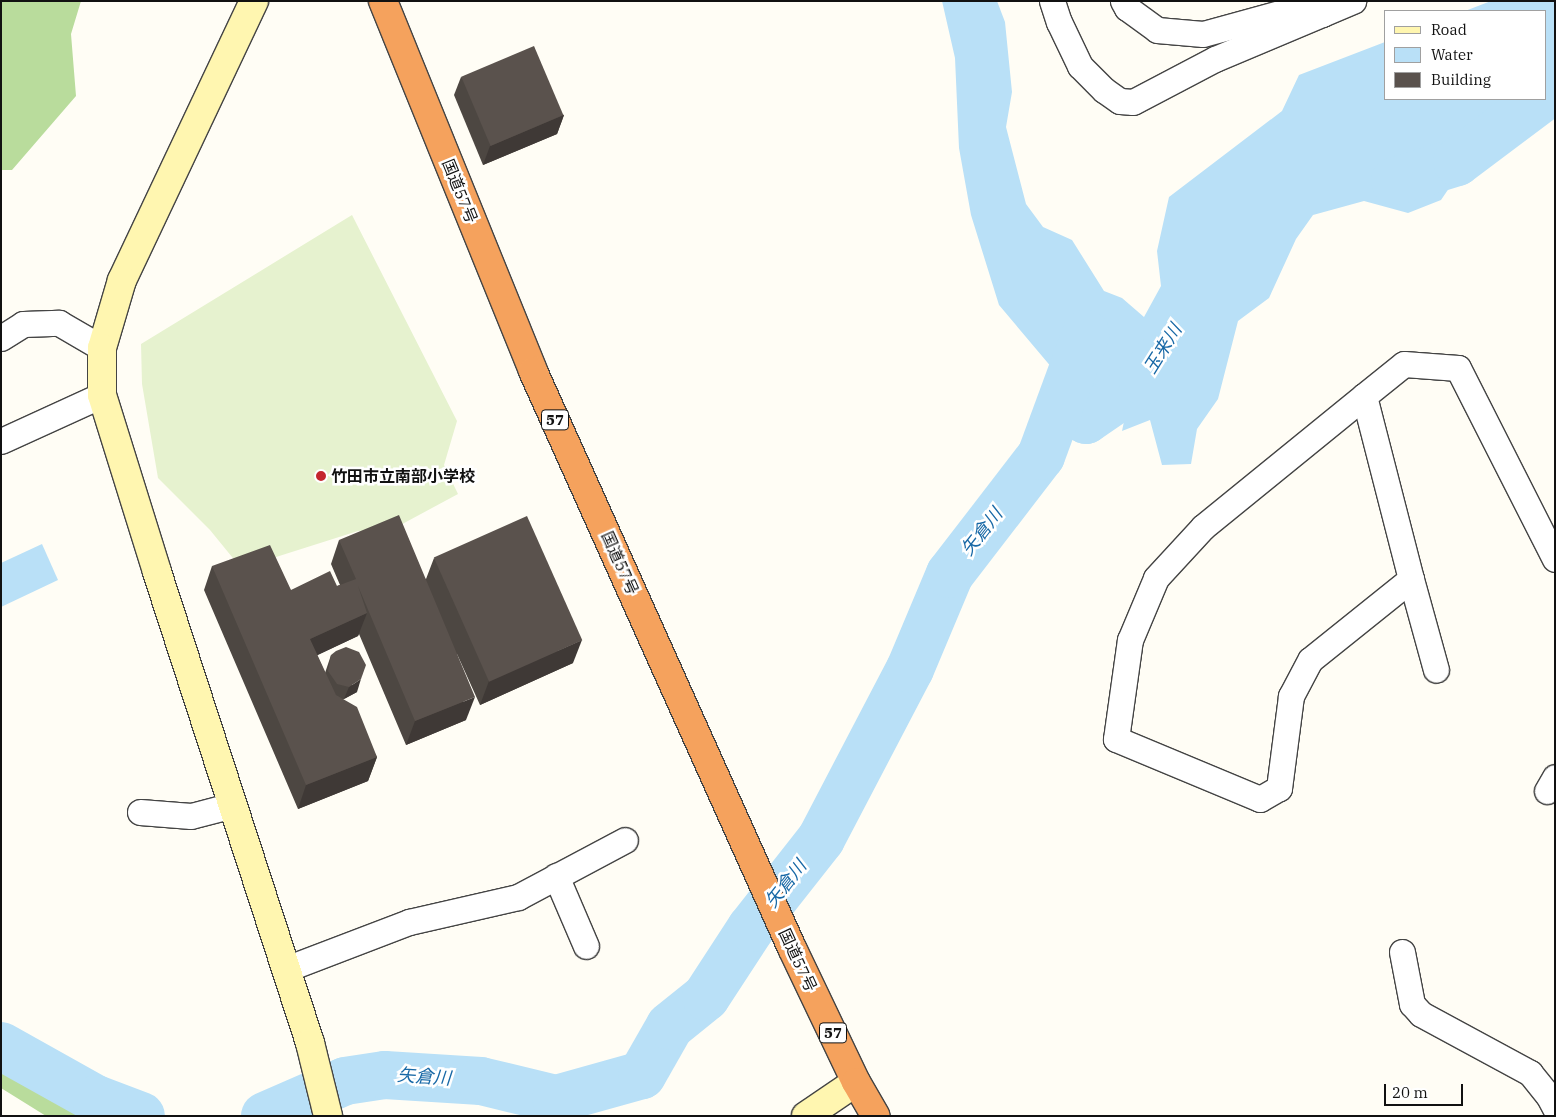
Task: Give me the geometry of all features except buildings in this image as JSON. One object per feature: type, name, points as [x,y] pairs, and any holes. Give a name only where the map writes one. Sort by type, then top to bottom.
[{"type":"highway","name":"国道57号","points":[[382,1],[533,371],[792,948],[856,1082],[876,1116]]},
{"type":"street","points":[[254,1],[122,280],[102,348],[102,395],[310,1043],[328,1116]]},
{"type":"street","points":[[1052,1],[1059,22],[1080,66],[1104,90],[1120,101],[1133,102],[1215,59],[1352,1]]},
{"type":"street","points":[[1123,1],[1127,8],[1157,30],[1203,34],[1298,8],[1322,14]]},
{"type":"street","points":[[1,338],[22,324],[59,323],[102,348]]},
{"type":"street","points":[[1411,579],[1310,660],[1291,696],[1279,788],[1260,800],[1116,739],[1130,640],[1156,578],[1203,527],[1404,364],[1458,368],[1555,558]]},
{"type":"street","points":[[1,441],[102,395]]},
{"type":"street","points":[[1364,396],[1436,670]]},
{"type":"street","points":[[140,812],[192,816],[233,805]]},
{"type":"street","points":[[286,969],[409,922],[518,897],[625,840]]},
{"type":"street","points":[[556,876],[586,946]]},
{"type":"street","points":[[1402,952],[1412,1004],[1416,1009],[1421,1014],[1530,1073],[1548,1095],[1555,1108]]},
{"type":"street","points":[[806,1116],[856,1082]]},
{"type":"green space","points":[[1,1],[81,1],[71,34],[76,96],[12,170],[1,170]]},
{"type":"green space","points":[[352,215],[457,421],[444,465],[458,494],[393,529],[358,531],[241,568],[210,530],[158,478],[142,384],[141,344]]},
{"type":"green space","points":[[1,1060],[57,1096],[114,1116],[46,1116],[1,1088]]},
{"type":"water","points":[[942,1],[997,1],[1005,22],[1012,92],[1006,127],[1026,204],[1043,227],[1072,240],[1104,291],[1122,298],[1144,317],[1161,286],[1157,251],[1169,197],[1282,111],[1299,75],[1384,42],[1384,100],[1526,100],[1496,128],[1450,140],[1460,172],[1441,200],[1408,213],[1364,201],[1313,215],[1296,239],[1269,298],[1238,321],[1218,399],[1197,429],[1191,464],[1162,465],[1150,420],[1122,431],[1127,407],[1103,400],[1058,375],[999,305],[971,215],[959,148],[955,58]]},
{"type":"water","points":[[1491,1],[1555,1],[1555,87],[1546,89],[1546,10],[1468,10]]},
{"type":"water","points":[[42,544],[58,580],[1,607],[1,563]]},
{"type":"waterway","name":"玉来川","points":[[1395,181],[1457,162],[1540,100]]},
{"type":"waterway","name":"矢倉川","points":[[265,1116],[345,1081],[385,1075],[481,1081],[556,1099],[642,1075],[670,1026],[706,997],[751,928],[821,839],[910,669],[950,574],[1041,456],[1086,334]]},
{"type":"waterway","name":"玉来川","points":[[1086,360],[1086,420],[1143,381],[1157,359]]},
{"type":"waterway","name":"矢倉川","points":[[1,1046],[96,1099],[141,1116]]},
{"type":"place","name":"竹田市立南部小学校","points":[[321,476]]}]
